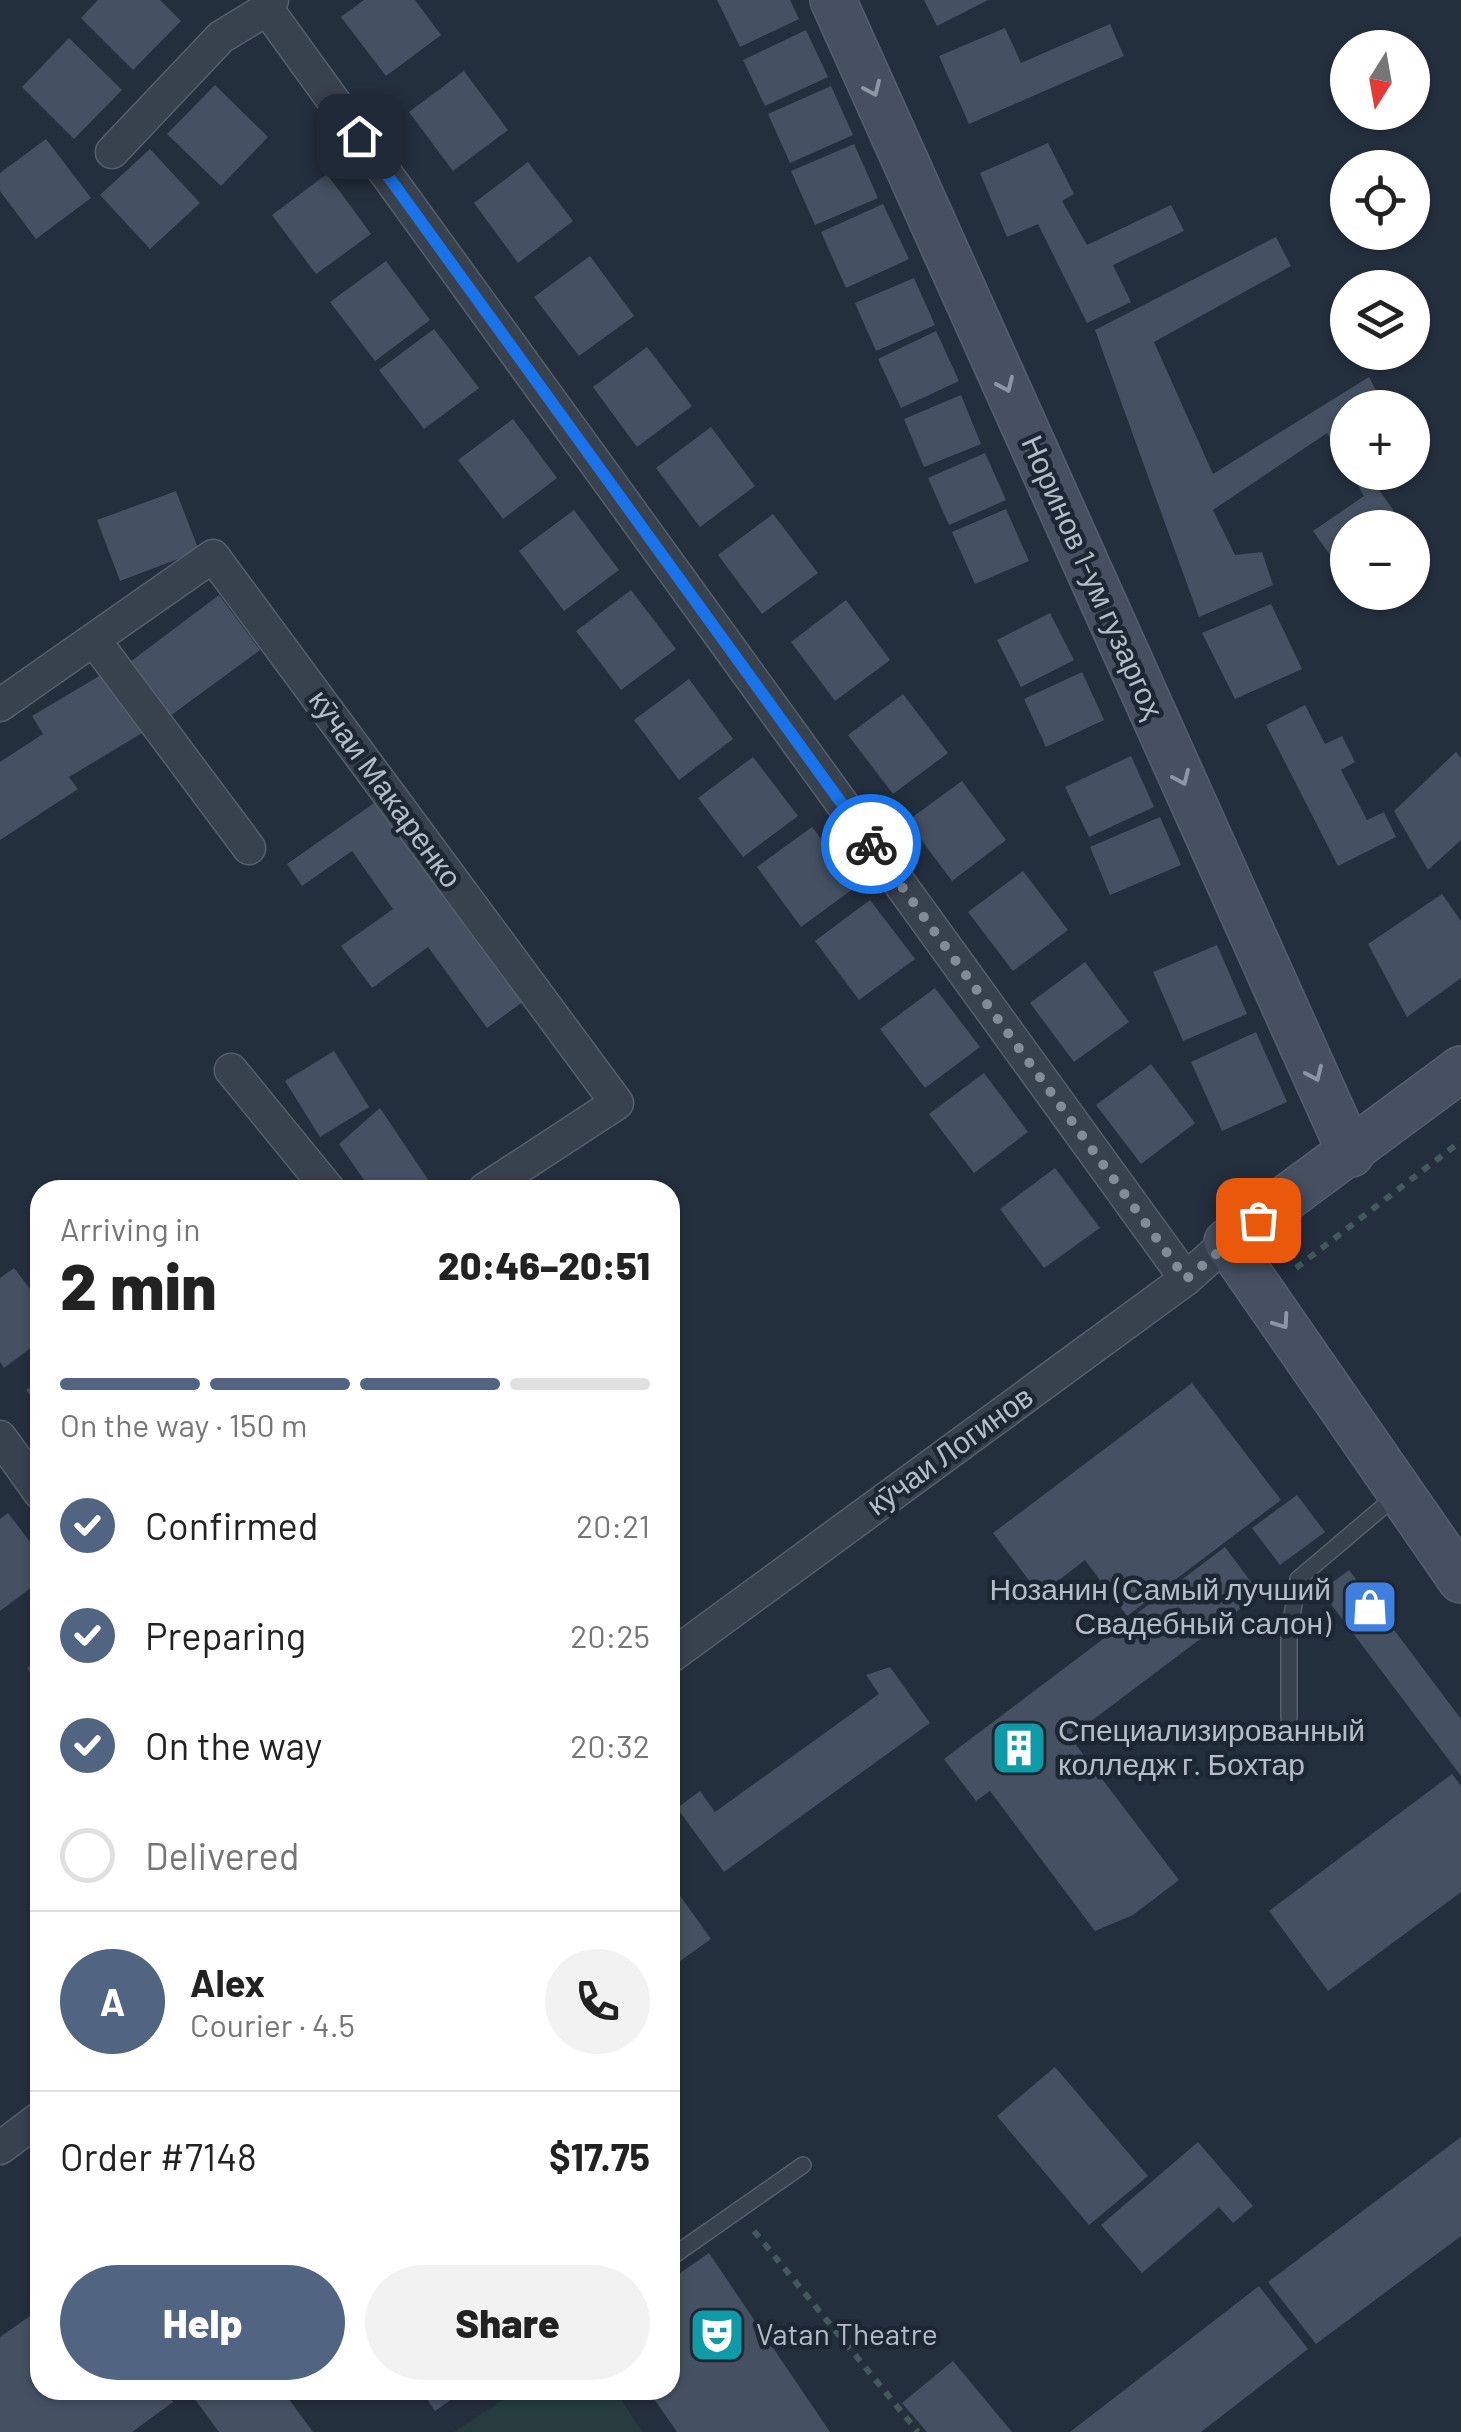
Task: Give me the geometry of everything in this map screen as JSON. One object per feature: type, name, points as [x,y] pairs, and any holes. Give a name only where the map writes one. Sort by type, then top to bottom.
[{"type":"street","name":"Норинов 1-ум гузаргоҳ","points":[[833,0],[1351,1154]]},
{"type":"street","points":[[112,152],[222,36],[269,4],[1186,1279]]},
{"type":"street","name":"кӯчаи Макаренко","points":[[0,705],[214,556],[616,1103],[499,1180]]},
{"type":"street","points":[[94,640],[249,848]]},
{"type":"street","points":[[232,1070],[321,1180]]},
{"type":"street","points":[[1461,1070],[1226,1242],[1461,1580]]},
{"type":"street","name":"кӯчаи Логинов","points":[[680,1649],[1186,1279],[1226,1242]]},
{"type":"street","points":[[0,1438],[30,1480]]},
{"type":"street","points":[[0,2148],[30,2126]]},
{"type":"lane","points":[[1289,1718],[1289,1635],[1298,1580],[1400,1492]]},
{"type":"lane","points":[[680,2251],[803,2165]]},
{"type":"path","points":[[1290,1273],[1461,1141]]},
{"type":"path","points":[[738,2211],[918,2432]]},
{"type":"green space","points":[[503,2400],[621,2400],[642,2432],[454,2432]]},
{"type":"building","points":[[98,0],[160,0],[181,21],[133,70],[81,18]]},
{"type":"building","points":[[364,0],[415,0],[441,35],[386,76],[341,17]]},
{"type":"building","points":[[717,0],[790,0],[799,19],[740,47]]},
{"type":"building","points":[[924,0],[988,0],[937,26]]},
{"type":"building","points":[[1110,24],[1124,56],[969,124],[939,56],[1005,28],[1021,63]]},
{"type":"building","points":[[806,30],[828,77],[765,106],[743,60]]},
{"type":"building","points":[[69,38],[122,90],[74,139],[22,87]]},
{"type":"building","points":[[464,71],[508,130],[453,171],[409,112]]},
{"type":"building","points":[[215,85],[268,137],[221,186],[167,134]]},
{"type":"building","points":[[831,86],[853,135],[790,163],[768,114]]},
{"type":"building","points":[[46,139],[91,198],[36,239],[0,191],[0,173]]},
{"type":"building","points":[[1048,143],[1074,194],[1062,201],[1087,245],[1171,205],[1184,231],[1113,265],[1131,302],[1087,323],[1038,224],[1007,237],[980,173]]},
{"type":"building","points":[[854,144],[878,198],[815,225],[791,171]]},
{"type":"building","points":[[150,149],[200,203],[150,249],[100,195]]},
{"type":"building","points":[[528,162],[573,221],[518,263],[474,203]]},
{"type":"building","points":[[327,174],[371,234],[316,274],[272,215]]},
{"type":"building","points":[[883,204],[909,259],[846,288],[821,232]]},
{"type":"building","points":[[1276,237],[1291,266],[1154,342],[1213,474],[1330,401],[1330,438],[1327,433],[1213,510],[1235,555],[1262,552],[1273,585],[1199,617],[1095,330]]},
{"type":"building","points":[[590,256],[634,316],[579,356],[534,297]]},
{"type":"building","points":[[386,261],[430,320],[375,361],[330,302]]},
{"type":"building","points":[[914,278],[935,325],[876,351],[855,303]]},
{"type":"building","points":[[434,329],[479,388],[424,429],[379,370]]},
{"type":"building","points":[[936,331],[959,381],[901,408],[878,359]]},
{"type":"building","points":[[647,347],[692,406],[637,447],[593,387]]},
{"type":"building","points":[[1369,377],[1376,390],[1348,390]]},
{"type":"building","points":[[961,395],[981,444],[924,467],[904,419]]},
{"type":"building","points":[[513,419],[557,478],[503,519],[458,460]]},
{"type":"building","points":[[711,427],[755,486],[700,527],[656,468]]},
{"type":"building","points":[[985,453],[1006,500],[949,525],[928,478]]},
{"type":"building","points":[[1360,490],[1379,490],[1393,510],[1344,510],[1364,496]]},
{"type":"building","points":[[176,491],[199,551],[120,581],[97,520]]},
{"type":"building","points":[[1006,509],[1029,561],[975,584],[952,532]]},
{"type":"building","points":[[574,510],[619,570],[564,611],[519,551]]},
{"type":"building","points":[[773,514],[818,573],[762,614],[718,555]]},
{"type":"building","points":[[1330,519],[1330,555],[1313,531]]},
{"type":"building","points":[[631,590],[676,649],[621,690],[576,631]]},
{"type":"building","points":[[219,595],[260,650],[166,719],[126,665]]},
{"type":"building","points":[[846,600],[890,660],[835,701],[791,642]]},
{"type":"building","points":[[1271,604],[1302,669],[1235,699],[1202,633]]},
{"type":"building","points":[[1050,613],[1074,660],[1021,687],[997,640]]},
{"type":"building","points":[[106,672],[142,733],[69,777],[78,789],[0,840],[0,762],[43,734],[32,716]]},
{"type":"building","points":[[1082,672],[1104,720],[1046,747],[1024,699]]},
{"type":"building","points":[[689,679],[733,739],[679,780],[634,720]]},
{"type":"building","points":[[903,694],[948,753],[893,794],[848,735]]},
{"type":"building","points":[[1305,705],[1325,744],[1342,736],[1355,762],[1341,770],[1367,820],[1384,812],[1396,837],[1338,866],[1266,725]]},
{"type":"building","points":[[1456,752],[1461,758],[1461,840],[1428,870],[1394,811]]},
{"type":"building","points":[[1131,756],[1154,807],[1089,837],[1065,787]]},
{"type":"building","points":[[753,757],[798,816],[743,857],[698,798]]},
{"type":"building","points":[[962,781],[1006,840],[952,881],[907,821]]},
{"type":"building","points":[[377,801],[524,1001],[487,1028],[428,947],[372,988],[341,946],[393,909],[352,851],[302,886],[287,864]]},
{"type":"building","points":[[1160,817],[1181,865],[1110,895],[1090,847]]},
{"type":"building","points":[[812,827],[857,886],[801,927],[757,867]]},
{"type":"building","points":[[1023,871],[1068,930],[1013,971],[968,912]]},
{"type":"building","points":[[1442,894],[1461,921],[1461,978],[1407,1017],[1368,944]]},
{"type":"building","points":[[870,900],[915,959],[859,1000],[815,941]]},
{"type":"building","points":[[1217,945],[1247,1014],[1183,1041],[1153,972]]},
{"type":"building","points":[[1085,962],[1129,1022],[1074,1062],[1030,1003]]},
{"type":"building","points":[[935,988],[980,1047],[925,1088],[880,1029]]},
{"type":"building","points":[[1256,1032],[1287,1102],[1222,1131],[1191,1062]]},
{"type":"building","points":[[334,1051],[369,1107],[320,1137],[285,1081]]},
{"type":"building","points":[[1151,1064],[1195,1123],[1141,1164],[1096,1105]]},
{"type":"building","points":[[984,1073],[1028,1132],[974,1173],[929,1114]]},
{"type":"building","points":[[380,1108],[428,1180],[364,1180],[339,1144]]},
{"type":"building","points":[[1055,1168],[1100,1228],[1044,1268],[1000,1209]]},
{"type":"building","points":[[14,1268],[30,1289],[30,1348],[4,1368],[0,1362],[0,1278]]},
{"type":"building","points":[[1192,1383],[1281,1500],[1127,1616],[1085,1560],[1040,1595],[993,1533]]},
{"type":"building","points":[[1297,1495],[1325,1532],[1280,1565],[1252,1528]]},
{"type":"building","points":[[8,1513],[30,1542],[30,1588],[0,1611],[0,1519]]},
{"type":"building","name":"Специализированный колледж г. Бохтар","points":[[1225,1547],[1260,1594],[1070,1737],[1179,1880],[1133,1915],[1095,1931],[990,1791],[976,1801],[944,1759]]},
{"type":"building","points":[[1349,1570],[1461,1719],[1461,1776],[1321,1591]]},
{"type":"building","points":[[890,1667],[930,1723],[724,1872],[680,1812],[680,1806],[700,1791],[715,1812],[879,1694],[866,1675]]},
{"type":"building","points":[[1452,1774],[1461,1786],[1461,1892],[1328,1991],[1269,1911]]},
{"type":"building","points":[[680,1896],[711,1939],[680,1961]]},
{"type":"building","points":[[1055,2067],[1148,2176],[1089,2225],[997,2116]]},
{"type":"building","points":[[1461,2137],[1461,2236],[1316,2344],[1268,2282]]},
{"type":"building","points":[[1198,2142],[1253,2206],[1233,2223],[1219,2207],[1142,2273],[1101,2225]]},
{"type":"building","name":"Vatan Theatre","points":[[709,2253],[830,2432],[677,2432],[655,2400],[680,2400],[680,2273]]},
{"type":"building","points":[[1259,2286],[1308,2349],[1201,2432],[1070,2432]]},
{"type":"building","points":[[30,2316],[30,2400],[173,2402],[132,2432],[0,2432],[0,2337]]},
{"type":"building","points":[[953,2361],[1012,2432],[927,2432],[902,2403]]},
{"type":"building","points":[[195,2400],[289,2400],[313,2432],[219,2432]]},
{"type":"building","points":[[428,2400],[451,2400],[435,2411]]},
{"type":"way so far","points":[[871,844],[1186,1279],[1226,1242],[1258,1220]]},
{"type":"place","name":"Нозанин (Самый лучший Свадебный салон)","points":[[1370,1607]]},
{"type":"place","name":"Специализированный колледж г. Бохтар","points":[[1019,1748]]},
{"type":"place","name":"Vatan Theatre","points":[[717,2335]]},
{"type":"route","points":[[359,136],[871,844]]}]
